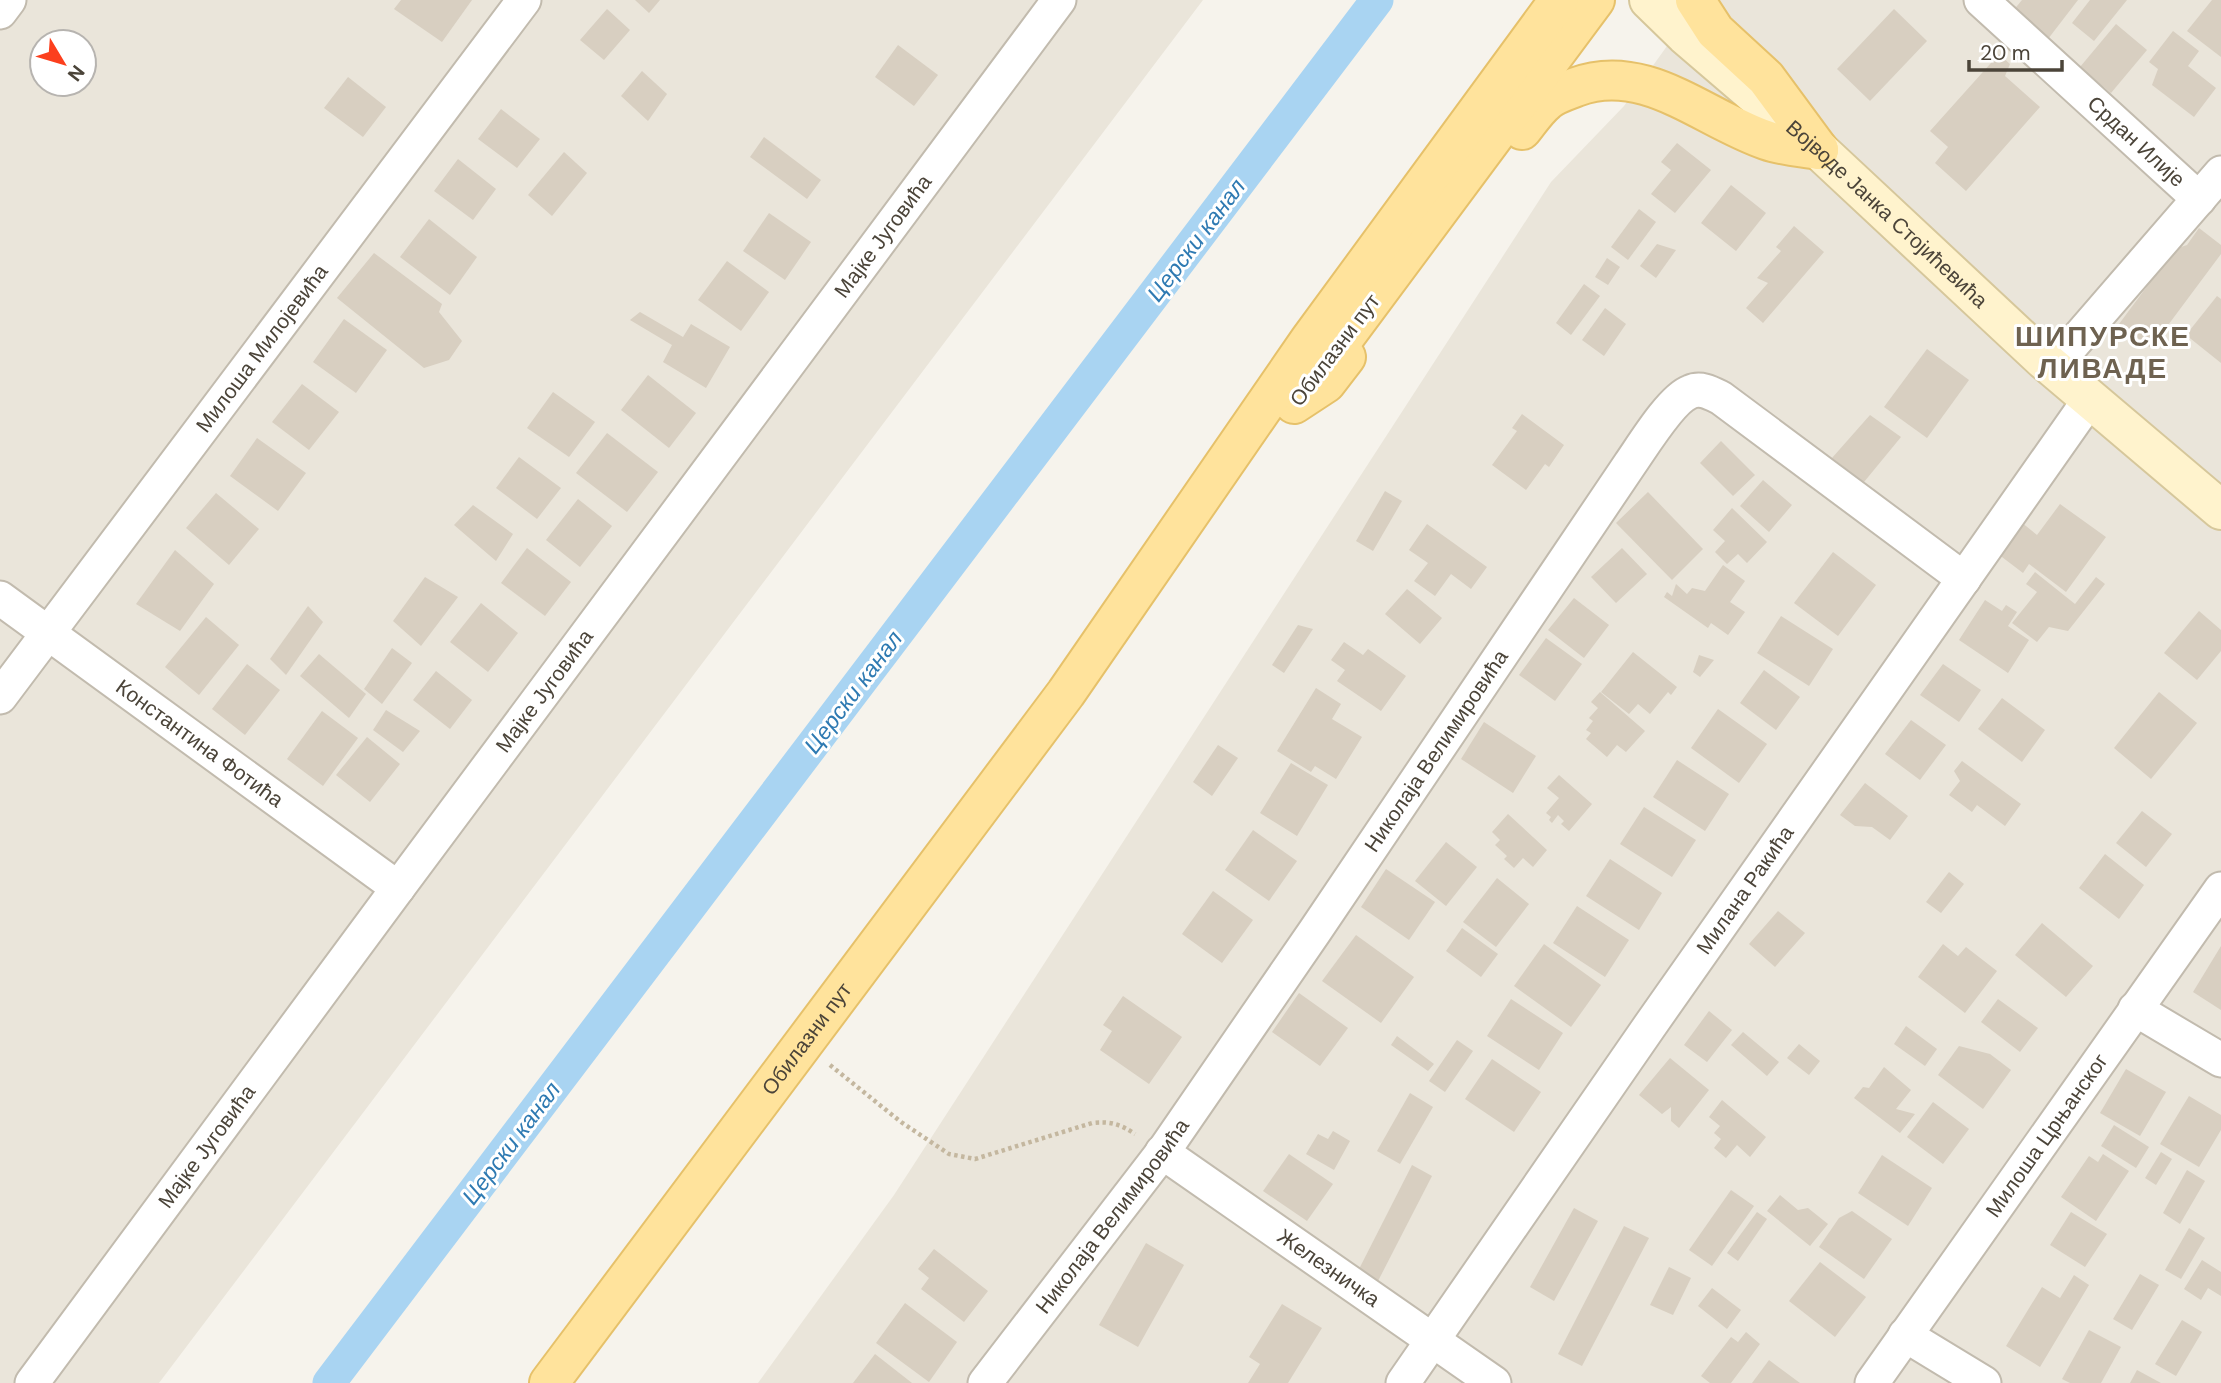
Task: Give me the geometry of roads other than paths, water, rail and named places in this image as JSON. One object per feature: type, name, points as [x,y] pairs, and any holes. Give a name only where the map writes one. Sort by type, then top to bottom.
[{"type":"main road","name":"Обилазни пут","points":[[1066,693],[1309,341],[1559,0]]},
{"type":"main road","name":"Обилазни пут","points":[[550,1383],[1066,693],[1151,591],[1294,404],[1595,0]]},
{"type":"main road","points":[[1695,0],[1715,32],[1766,78],[1819,150]]},
{"type":"main road","points":[[1294,404],[1326,383],[1523,128],[1548,100],[1560,93],[1602,80],[1642,83],[1768,141],[1819,150]]},
{"type":"street","points":[[0,12],[9,0]]},
{"type":"street","name":"Милоша Милојевића","points":[[0,697],[524,0]]},
{"type":"street","name":"Мајке Југовића","points":[[32,1383],[1059,0]]},
{"type":"street","name":"Војводе Јанка Стојићевића","points":[[1649,0],[1685,35],[1819,150],[2053,367],[2221,510]]},
{"type":"street","name":"Срдан Илије","points":[[1981,0],[2199,198]]},
{"type":"street","points":[[2053,367],[2221,173]]},
{"type":"street","name":"Николаја Велимировића","points":[[1000,1378],[1162,1152],[1315,931],[1661,419],[1689,392],[1705,390],[1721,398],[1964,579]]},
{"type":"street","name":"Милана Ракића","points":[[1403,1383],[2090,399]]},
{"type":"street","name":"Константина Фотића","points":[[0,598],[398,888]]},
{"type":"street","name":"Милоша Црњанског","points":[[1871,1383],[2221,889]]},
{"type":"street","points":[[2135,1009],[2221,1060]]},
{"type":"street","name":"Железничка","points":[[1162,1152],[1494,1383]]},
{"type":"street","points":[[1905,1335],[1984,1383]]},
{"type":"waterway","name":"Церски канал","points":[[329,1383],[1377,0]]},
{"type":"district","name":"ШИПУРСКЕ ЛИВАДЕ","points":[[2103,352]]}]
